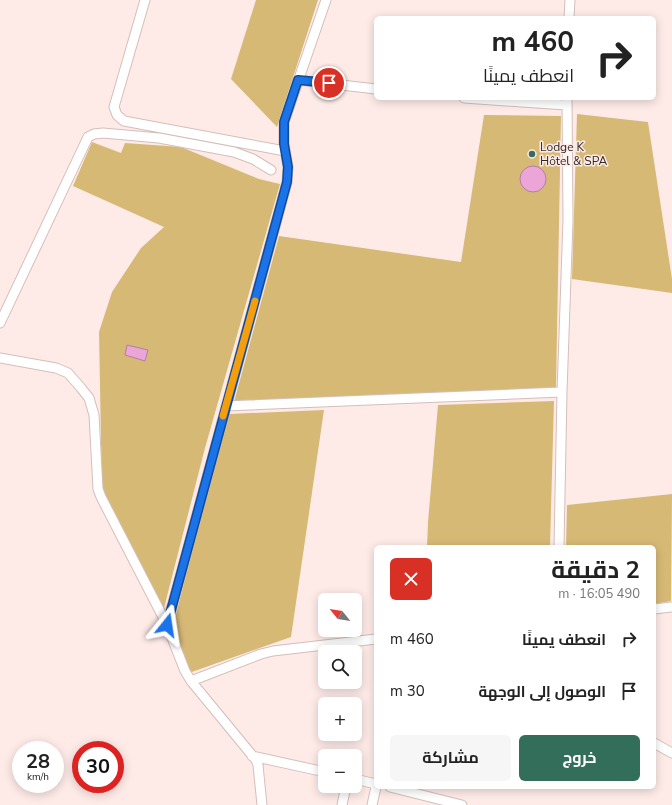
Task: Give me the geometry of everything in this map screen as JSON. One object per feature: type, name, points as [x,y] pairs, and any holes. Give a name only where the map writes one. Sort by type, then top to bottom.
[{"type":"street","points":[[145,0],[114,107],[117,115],[124,121],[285,151]]},
{"type":"street","points":[[167,625],[287,182],[288,167],[283,133],[284,122],[326,0]]},
{"type":"street","points":[[569,16],[570,0]]},
{"type":"street","points":[[298,80],[374,88]]},
{"type":"street","points":[[532,100],[566,101],[568,220],[562,392],[559,545]]},
{"type":"street","points":[[0,323],[88,137],[94,134],[102,133],[159,138],[195,144],[240,154],[253,159],[271,170]]},
{"type":"street","points":[[0,358],[56,368],[68,374],[75,380],[89,398],[94,415],[98,488],[101,497],[167,625],[182,665],[191,681],[252,756],[258,766],[262,805]]},
{"type":"street","points":[[226,406],[562,392]]},
{"type":"street","points":[[656,609],[672,607]]},
{"type":"street","points":[[191,681],[261,654],[273,651],[374,640]]},
{"type":"street","points":[[656,744],[672,753]]},
{"type":"street","points":[[252,756],[318,770]]},
{"type":"street","points":[[362,781],[374,784]]},
{"type":"street","points":[[372,805],[376,789]]},
{"type":"street","points":[[396,789],[440,803],[462,805]]},
{"type":"street","points":[[342,805],[345,793]]},
{"type":"shaded area","points":[[256,0],[318,0],[277,127],[231,79]]},
{"type":"shaded area","points":[[577,114],[648,122],[672,279],[672,293],[572,279]]},
{"type":"shaded area","points":[[484,115],[561,116],[556,388],[234,402],[279,236],[461,262]]},
{"type":"shaded area","points":[[92,142],[121,153],[125,143],[181,147],[259,179],[280,184],[205,448],[164,608],[102,494],[99,332],[112,292],[141,248],[164,227],[73,186]]},
{"type":"shaded area","points":[[533,166],[542,170],[546,179],[542,188],[533,192],[524,188],[520,179],[524,170]]},
{"type":"shaded area","points":[[127,345],[148,350],[145,361],[125,355]]},
{"type":"shaded area","points":[[554,401],[550,545],[427,545],[438,405]]},
{"type":"shaded area","points":[[324,410],[291,637],[189,673],[173,627],[192,550],[229,414]]},
{"type":"shaded area","points":[[672,494],[671,601],[656,604],[656,545],[566,545],[567,505]]},
{"type":"slow traffic","points":[[223,416],[255,301]]},
{"type":"place","name":"Lodge K Hôtel & SPA","points":[[532,154]]},
{"type":"route","points":[[167,625],[287,182],[288,167],[283,133],[284,122],[289,104],[298,80],[329,83]]}]
